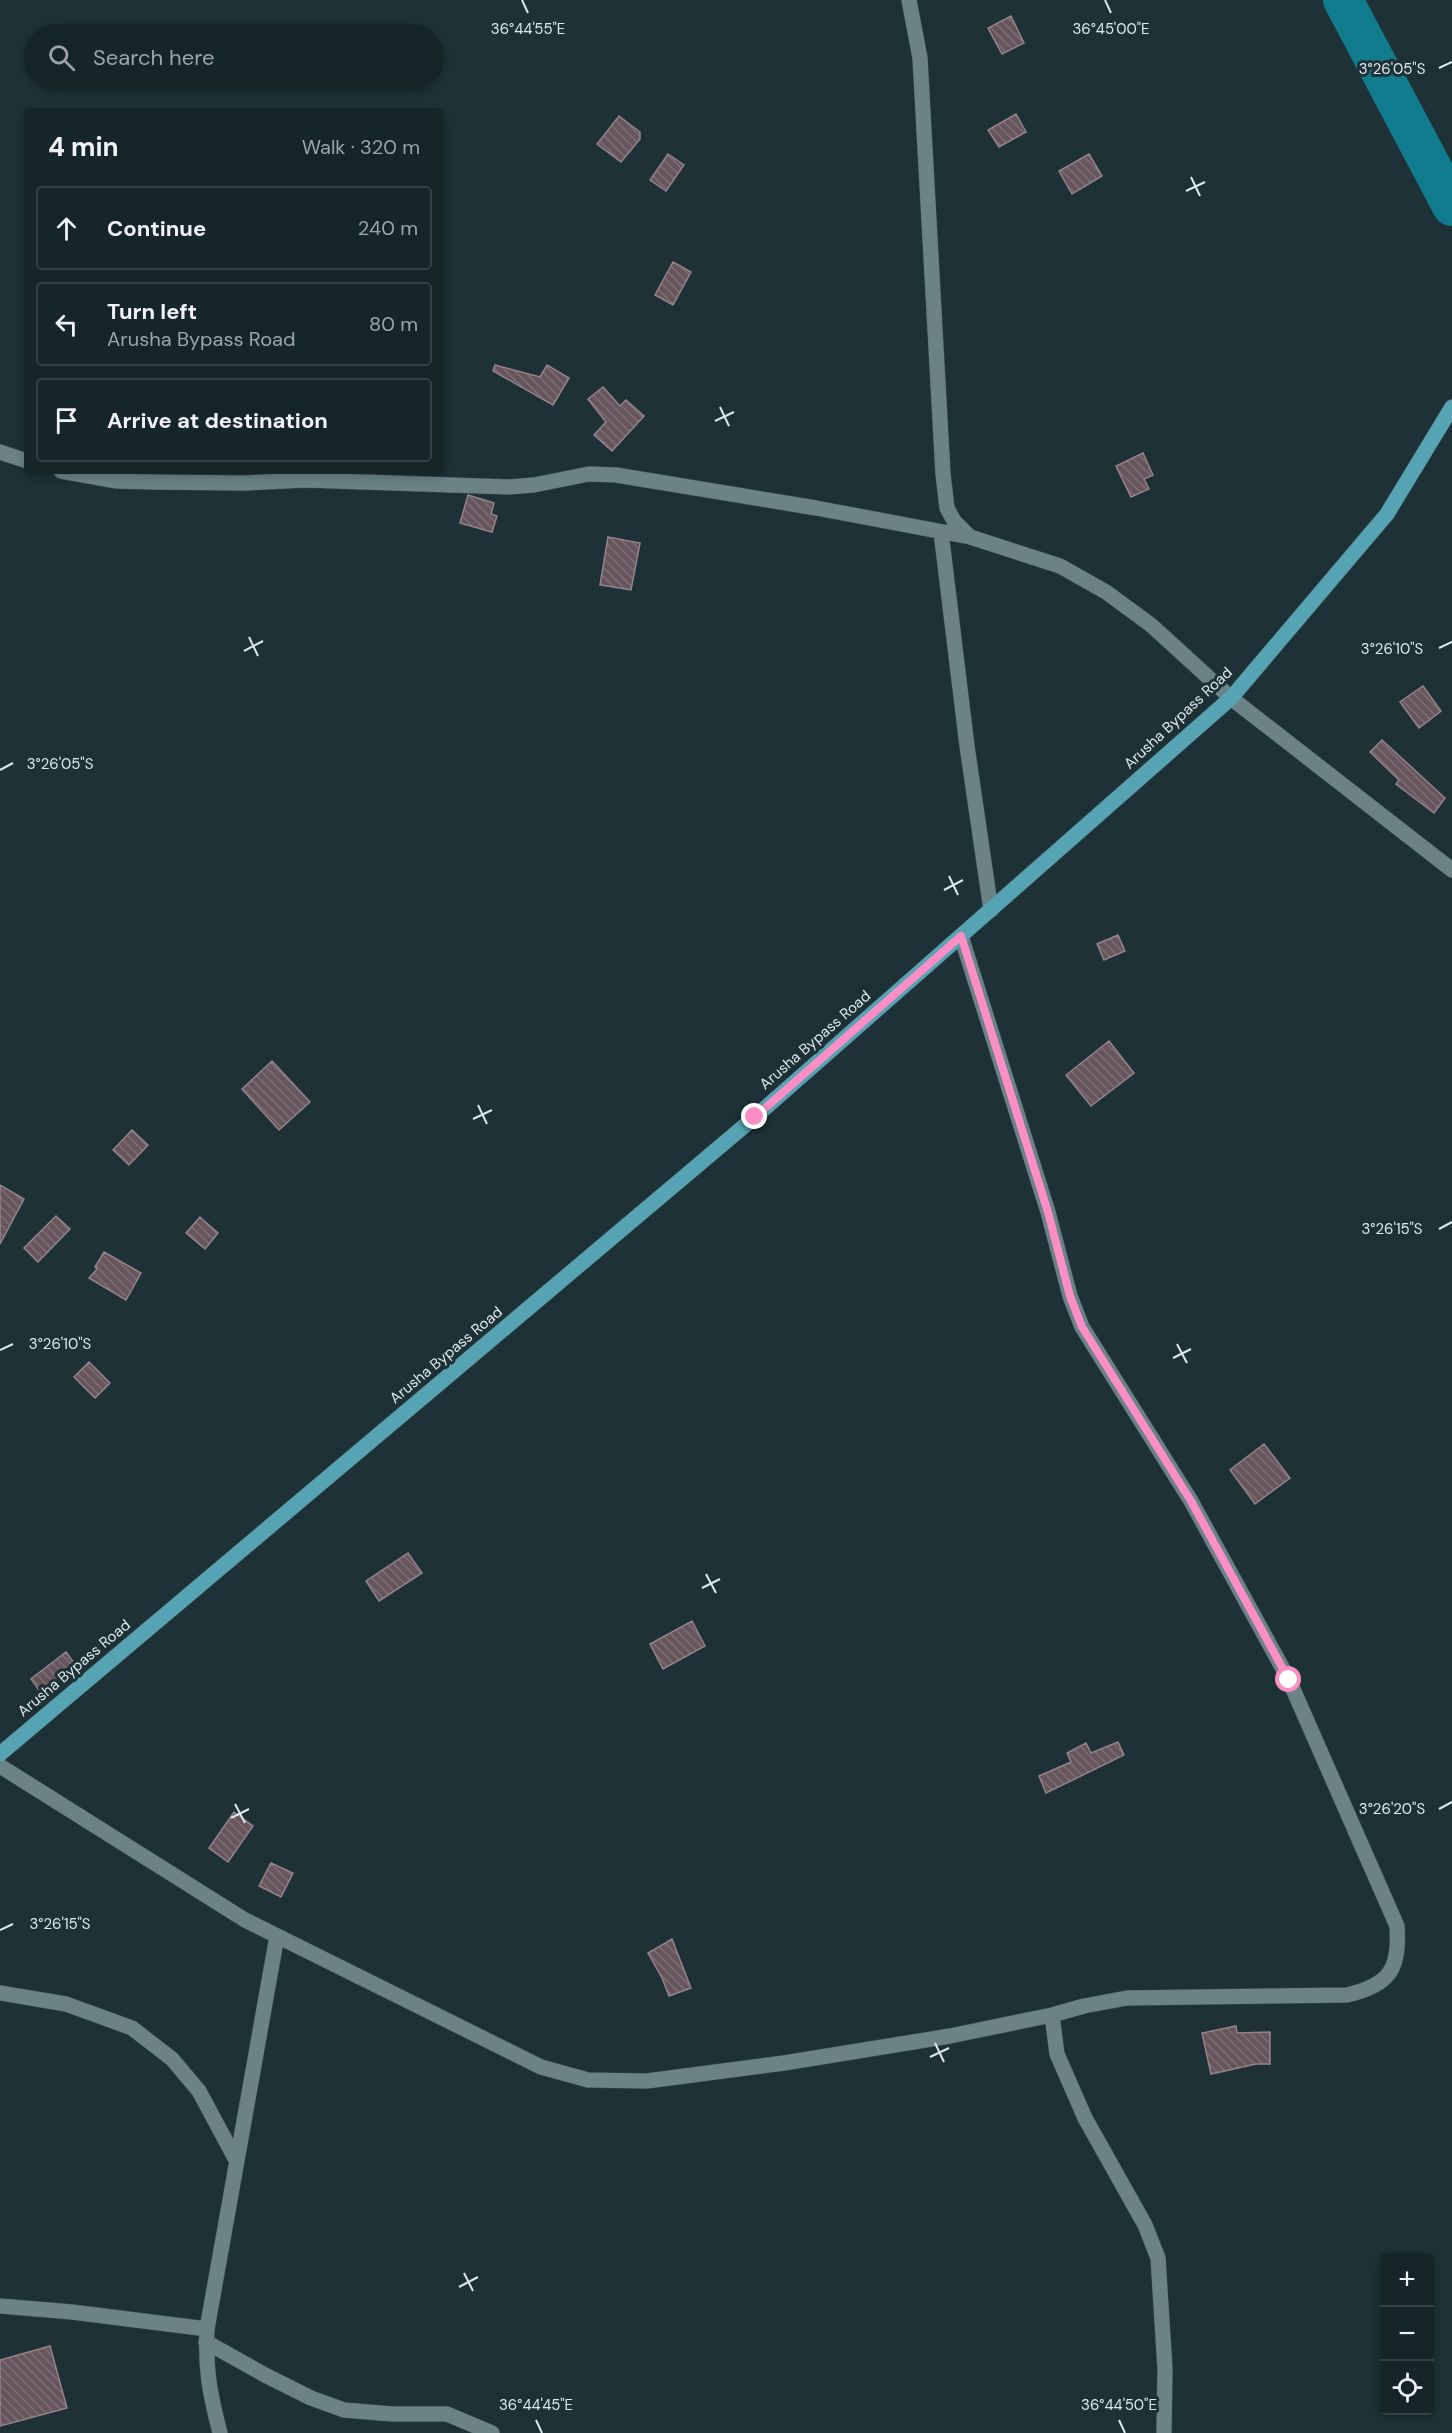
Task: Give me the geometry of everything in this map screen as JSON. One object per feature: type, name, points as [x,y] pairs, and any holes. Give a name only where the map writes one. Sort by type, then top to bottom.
[{"type":"main road","name":"Arusha Bypass Road","points":[[0,1754],[755,1117],[1231,698],[1387,514],[1452,407]]},
{"type":"street","points":[[909,0],[920,58],[943,474],[947,508],[954,521],[970,537]]},
{"type":"street","points":[[0,452],[24,460]]},
{"type":"street","points":[[78,474],[117,481],[245,483],[306,480],[509,487],[534,485],[588,474],[616,475],[750,496],[970,537],[1060,566],[1106,592],[1150,625],[1231,698],[1452,870]]},
{"type":"street","points":[[940,532],[990,910]]},
{"type":"street","points":[[0,1766],[245,1920],[541,2067],[588,2080],[646,2081],[784,2063],[950,2036],[1127,1998],[1347,1995],[1361,1991],[1389,1976],[1395,1964],[1398,1942],[1397,1926],[1289,1680],[1191,1501],[1082,1327],[1070,1296],[1048,1212],[961,936]]},
{"type":"street","points":[[220,2433],[209,2388],[205,2359],[206,2335],[277,1936]]},
{"type":"street","points":[[0,1993],[66,2004],[132,2028],[172,2059],[199,2091],[236,2160]]},
{"type":"street","points":[[1052,2015],[1057,2054],[1085,2118],[1145,2225],[1158,2258],[1165,2369],[1164,2433]]},
{"type":"street","points":[[0,2306],[72,2312],[206,2335],[274,2380],[311,2398],[344,2410],[392,2414],[447,2414],[492,2433]]},
{"type":"building","points":[[1011,16],[1024,43],[1002,54],[988,28]]},
{"type":"building","points":[[1016,114],[1026,132],[999,147],[988,130]]},
{"type":"building","points":[[619,116],[640,132],[640,139],[621,162],[597,144]]},
{"type":"building","points":[[668,154],[684,165],[666,191],[650,180]]},
{"type":"building","points":[[1089,154],[1102,176],[1072,194],[1059,171]]},
{"type":"building","points":[[673,262],[691,272],[673,305],[655,295]]},
{"type":"building","points":[[495,365],[540,377],[547,365],[569,378],[553,405],[493,371]]},
{"type":"building","points":[[603,387],[620,406],[626,400],[644,416],[612,451],[594,435],[606,422],[588,399]]},
{"type":"building","points":[[1143,453],[1153,475],[1144,479],[1149,489],[1131,497],[1116,466]]},
{"type":"building","points":[[468,495],[494,503],[491,514],[497,516],[492,532],[460,523]]},
{"type":"building","points":[[608,537],[640,543],[631,590],[600,585]]},
{"type":"building","points":[[1423,686],[1441,711],[1419,728],[1400,702]]},
{"type":"building","points":[[1382,740],[1445,798],[1434,813],[1396,784],[1399,780],[1370,752]]},
{"type":"building","points":[[1118,935],[1125,951],[1104,960],[1097,944]]},
{"type":"building","points":[[1109,1041],[1134,1073],[1091,1106],[1066,1075]]},
{"type":"building","points":[[272,1061],[310,1102],[279,1130],[242,1089]]},
{"type":"building","points":[[132,1130],[148,1145],[129,1165],[113,1150]]},
{"type":"building","points":[[0,1185],[24,1199],[0,1244]]},
{"type":"building","points":[[56,1216],[70,1229],[38,1262],[24,1248]]},
{"type":"building","points":[[200,1217],[218,1233],[205,1249],[186,1233]]},
{"type":"building","points":[[104,1252],[141,1273],[126,1300],[89,1278],[97,1269],[95,1267]]},
{"type":"building","points":[[89,1362],[110,1383],[95,1398],[74,1377]]},
{"type":"building","points":[[1264,1444],[1290,1478],[1255,1504],[1230,1470]]},
{"type":"building","points":[[408,1553],[422,1573],[379,1601],[366,1581]]},
{"type":"building","points":[[692,1621],[705,1646],[663,1669],[650,1644]]},
{"type":"building","points":[[66,1652],[77,1667],[41,1693],[31,1679]]},
{"type":"building","points":[[1118,1742],[1124,1755],[1046,1793],[1039,1776],[1071,1762],[1067,1753],[1086,1743],[1091,1753]]},
{"type":"building","points":[[234,1812],[253,1826],[228,1862],[209,1848]]},
{"type":"building","points":[[271,1863],[293,1873],[281,1897],[259,1886]]},
{"type":"building","points":[[672,1939],[691,1988],[669,1996],[648,1953]]},
{"type":"building","points":[[1236,2026],[1237,2033],[1270,2032],[1270,2064],[1256,2064],[1211,2074],[1202,2033]]},
{"type":"building","points":[[50,2346],[67,2408],[0,2426],[0,2360]]},
{"type":"waterway","points":[[1343,0],[1452,206]]},
{"type":"route","points":[[755,1117],[961,936],[1048,1212],[1070,1296],[1082,1327],[1191,1501],[1289,1680]]}]
